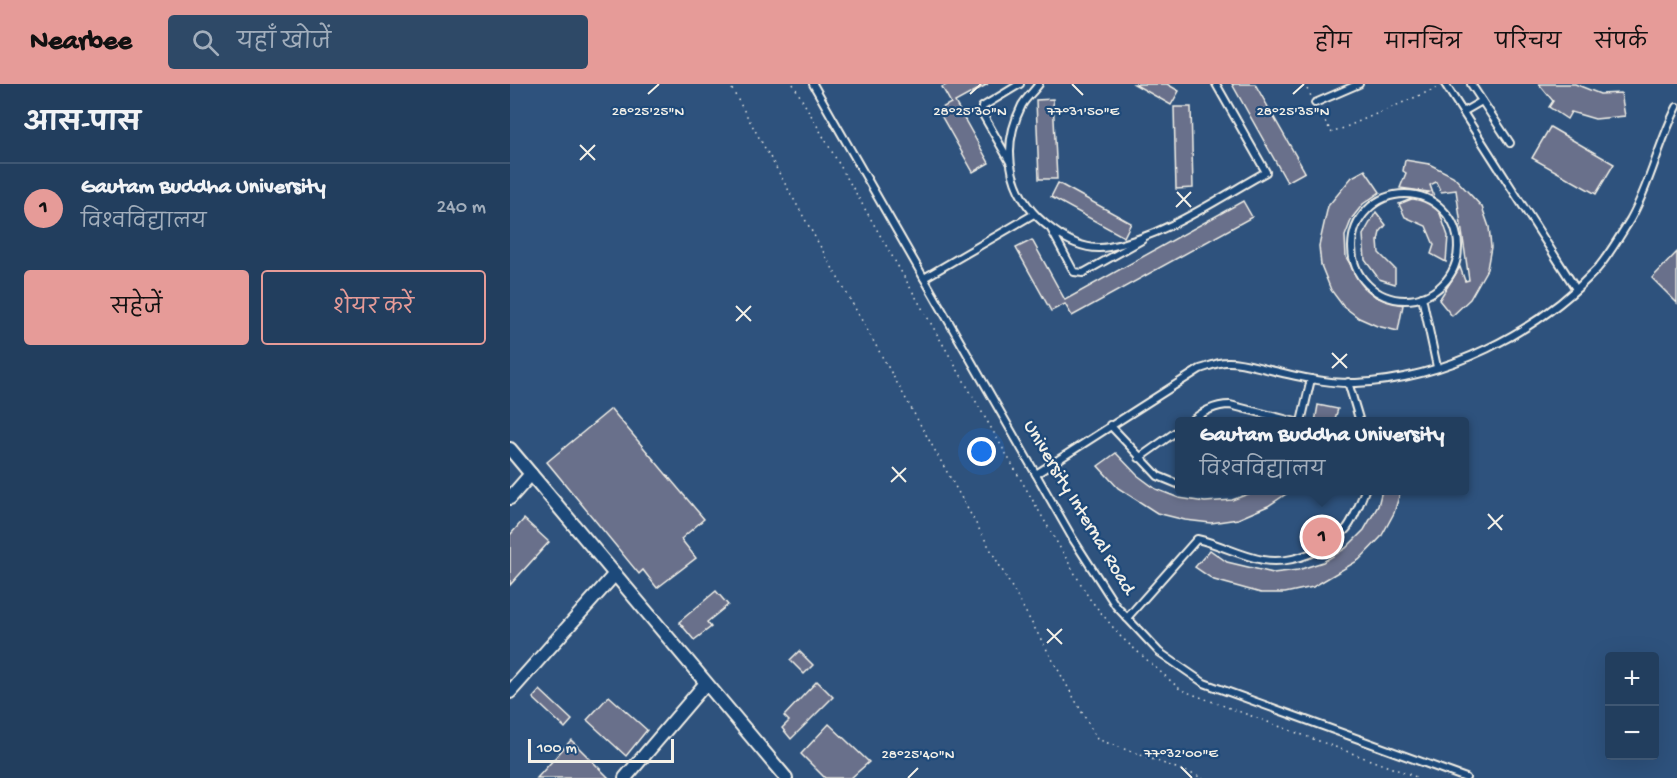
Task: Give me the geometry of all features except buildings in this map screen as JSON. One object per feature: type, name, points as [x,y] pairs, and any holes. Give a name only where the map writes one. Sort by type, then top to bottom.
[{"type":"street","points":[[510,449],[786,778]]},
{"type":"street","points":[[510,498],[531,474]]},
{"type":"street","points":[[510,692],[615,574]]},
{"type":"street","points":[[625,778],[706,683]]},
{"type":"lane","name":"University Internal Road","points":[[813,84],[1073,539],[1116,606],[1127,618],[1159,652],[1204,683],[1466,778]]},
{"type":"lane","points":[[1011,164],[982,113],[982,107],[1020,84]]},
{"type":"lane","points":[[1039,84],[1022,105],[1010,146],[1011,177],[1034,214],[1067,240],[1089,247],[1108,247],[1155,232]]},
{"type":"lane","points":[[1051,229],[1070,267],[1074,272],[1083,273],[1266,172],[1216,84]]},
{"type":"lane","points":[[1315,104],[1359,84]]},
{"type":"lane","points":[[1445,84],[1576,289]]},
{"type":"lane","points":[[1471,84],[1510,143]]},
{"type":"lane","points":[[1463,112],[1482,101]]},
{"type":"lane","points":[[1036,474],[1200,369],[1226,362],[1311,379],[1348,382],[1403,376],[1454,363],[1521,332],[1560,303],[1599,267],[1629,220],[1650,180],[1666,128],[1677,107]]},
{"type":"lane","points":[[1399,193],[1418,194],[1439,204],[1452,220],[1459,240],[1458,259],[1448,280],[1431,294],[1422,297],[1412,300],[1392,299],[1372,289],[1357,272],[1352,253],[1353,233],[1363,213],[1376,201],[1399,193]]},
{"type":"lane","points":[[924,278],[1034,214]]},
{"type":"lane","points":[[1422,297],[1437,367]]},
{"type":"lane","points":[[1302,417],[1311,379]]},
{"type":"lane","points":[[1348,382],[1358,417]]},
{"type":"lane","points":[[1196,417],[1220,405],[1230,405],[1277,417]]},
{"type":"lane","points":[[1110,425],[1158,476],[1175,483]]},
{"type":"lane","points":[[1139,458],[1175,432]]},
{"type":"lane","points":[[1127,618],[1197,539],[1266,561],[1289,559],[1316,552],[1334,541],[1347,527],[1363,495]]},
{"type":"path","points":[[729,84],[1097,739],[1203,778]]},
{"type":"path","points":[[793,84],[1089,598],[1121,637],[1181,690],[1419,778]]},
{"type":"path","points":[[1304,84],[1332,133],[1445,84]]},
{"type":"place","name":"Gautam Buddha University","points":[[1322,537]]}]
